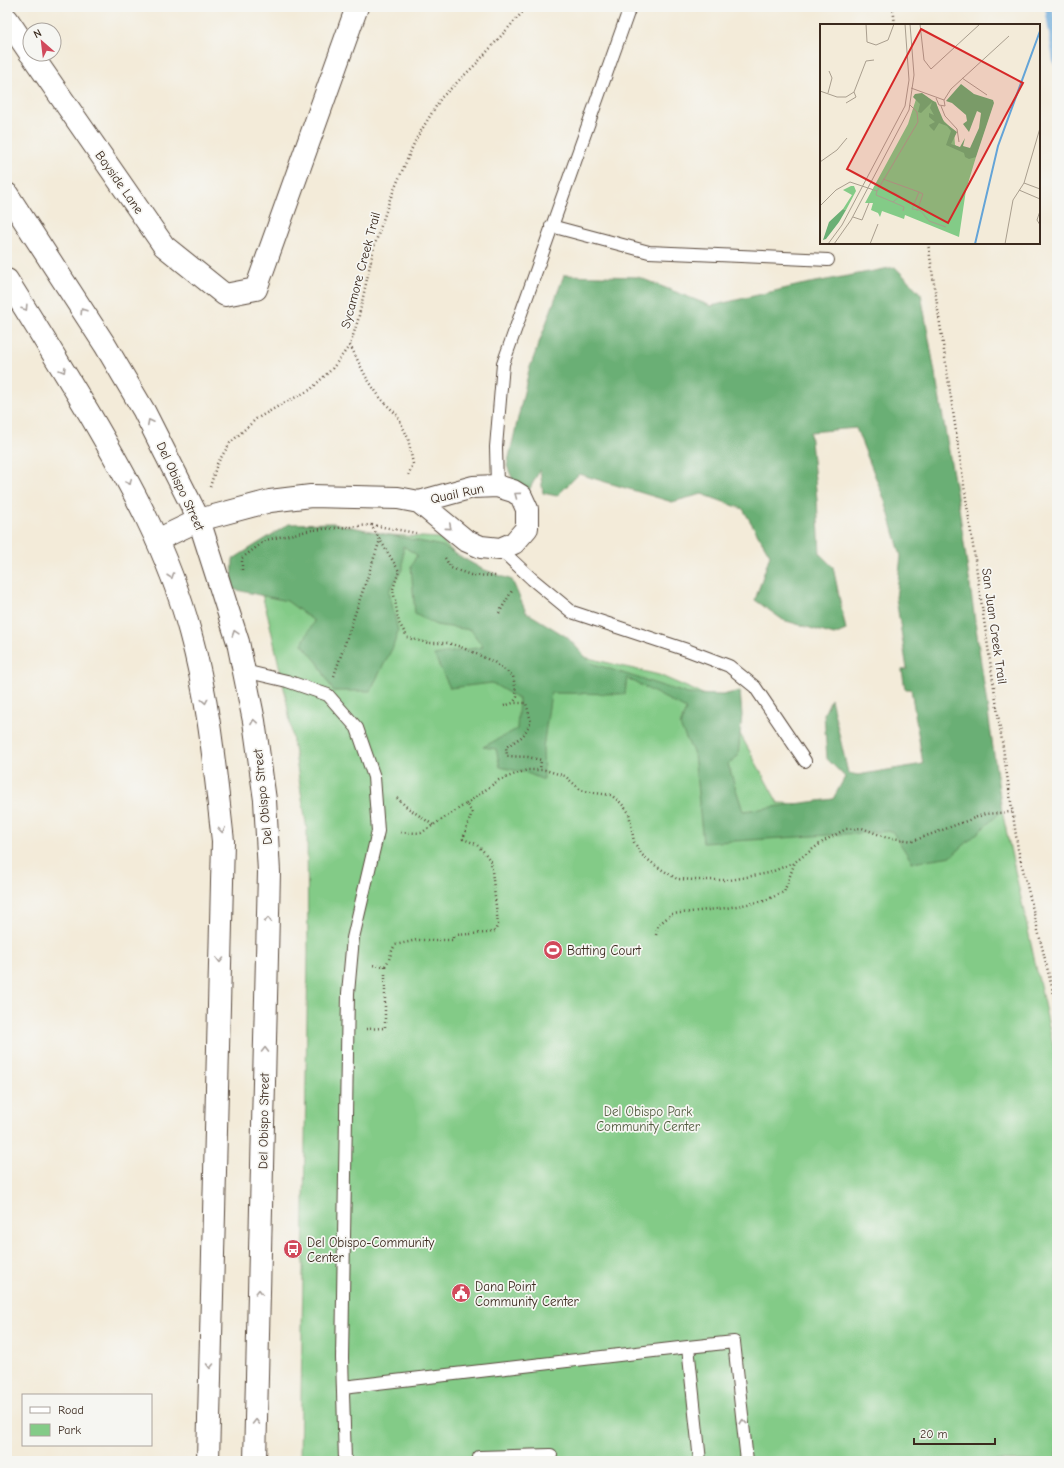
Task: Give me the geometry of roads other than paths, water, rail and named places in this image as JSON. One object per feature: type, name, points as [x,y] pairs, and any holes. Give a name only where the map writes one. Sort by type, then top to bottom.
[{"type":"main road","name":"Bayside Lane","points":[[36,62],[164,246],[225,295],[256,288],[357,7]]},
{"type":"main road","name":"Bayside Lane","points":[[7,19],[22,41]]},
{"type":"main road","name":"Del Obispo Street","points":[[7,194],[105,345],[144,411],[200,520],[238,642],[254,721],[265,800],[269,872],[255,1461]]},
{"type":"main road","points":[[7,280],[43,336],[125,474],[157,540],[170,572],[192,639],[206,703],[223,840],[208,1461]]},
{"type":"main road","name":"Quail Run","points":[[157,540],[200,520],[270,501],[311,496],[409,500],[473,487],[497,486],[513,491],[521,496],[527,509],[527,528],[514,543],[500,548],[481,547],[465,540],[409,500]]},
{"type":"lane","points":[[497,486],[496,447],[502,364],[630,7]]},
{"type":"lane","points":[[551,226],[649,252],[828,260]]},
{"type":"lane","points":[[500,548],[532,579],[572,612],[687,650],[729,666],[755,687],[805,761]]},
{"type":"lane","points":[[244,671],[287,681],[328,695],[357,728],[374,777],[378,831],[353,938],[348,993],[342,1358],[345,1461]]},
{"type":"lane","points":[[343,1387],[734,1342],[747,1461]]},
{"type":"lane","points":[[688,1347],[700,1461]]},
{"type":"lane","points":[[479,1457],[551,1455],[548,1461]]},
{"type":"waterway","points":[[1049,7],[1057,62]]},
{"type":"place","name":"Batting Court","points":[[553,950]]},
{"type":"place","name":"Del Obispo-Community Center","points":[[293,1249]]},
{"type":"place","name":"Dana Point Community Center","points":[[461,1293]]},
{"type":"park label","name":"Del Obispo Park Community Center","points":[[648,1118]]}]
